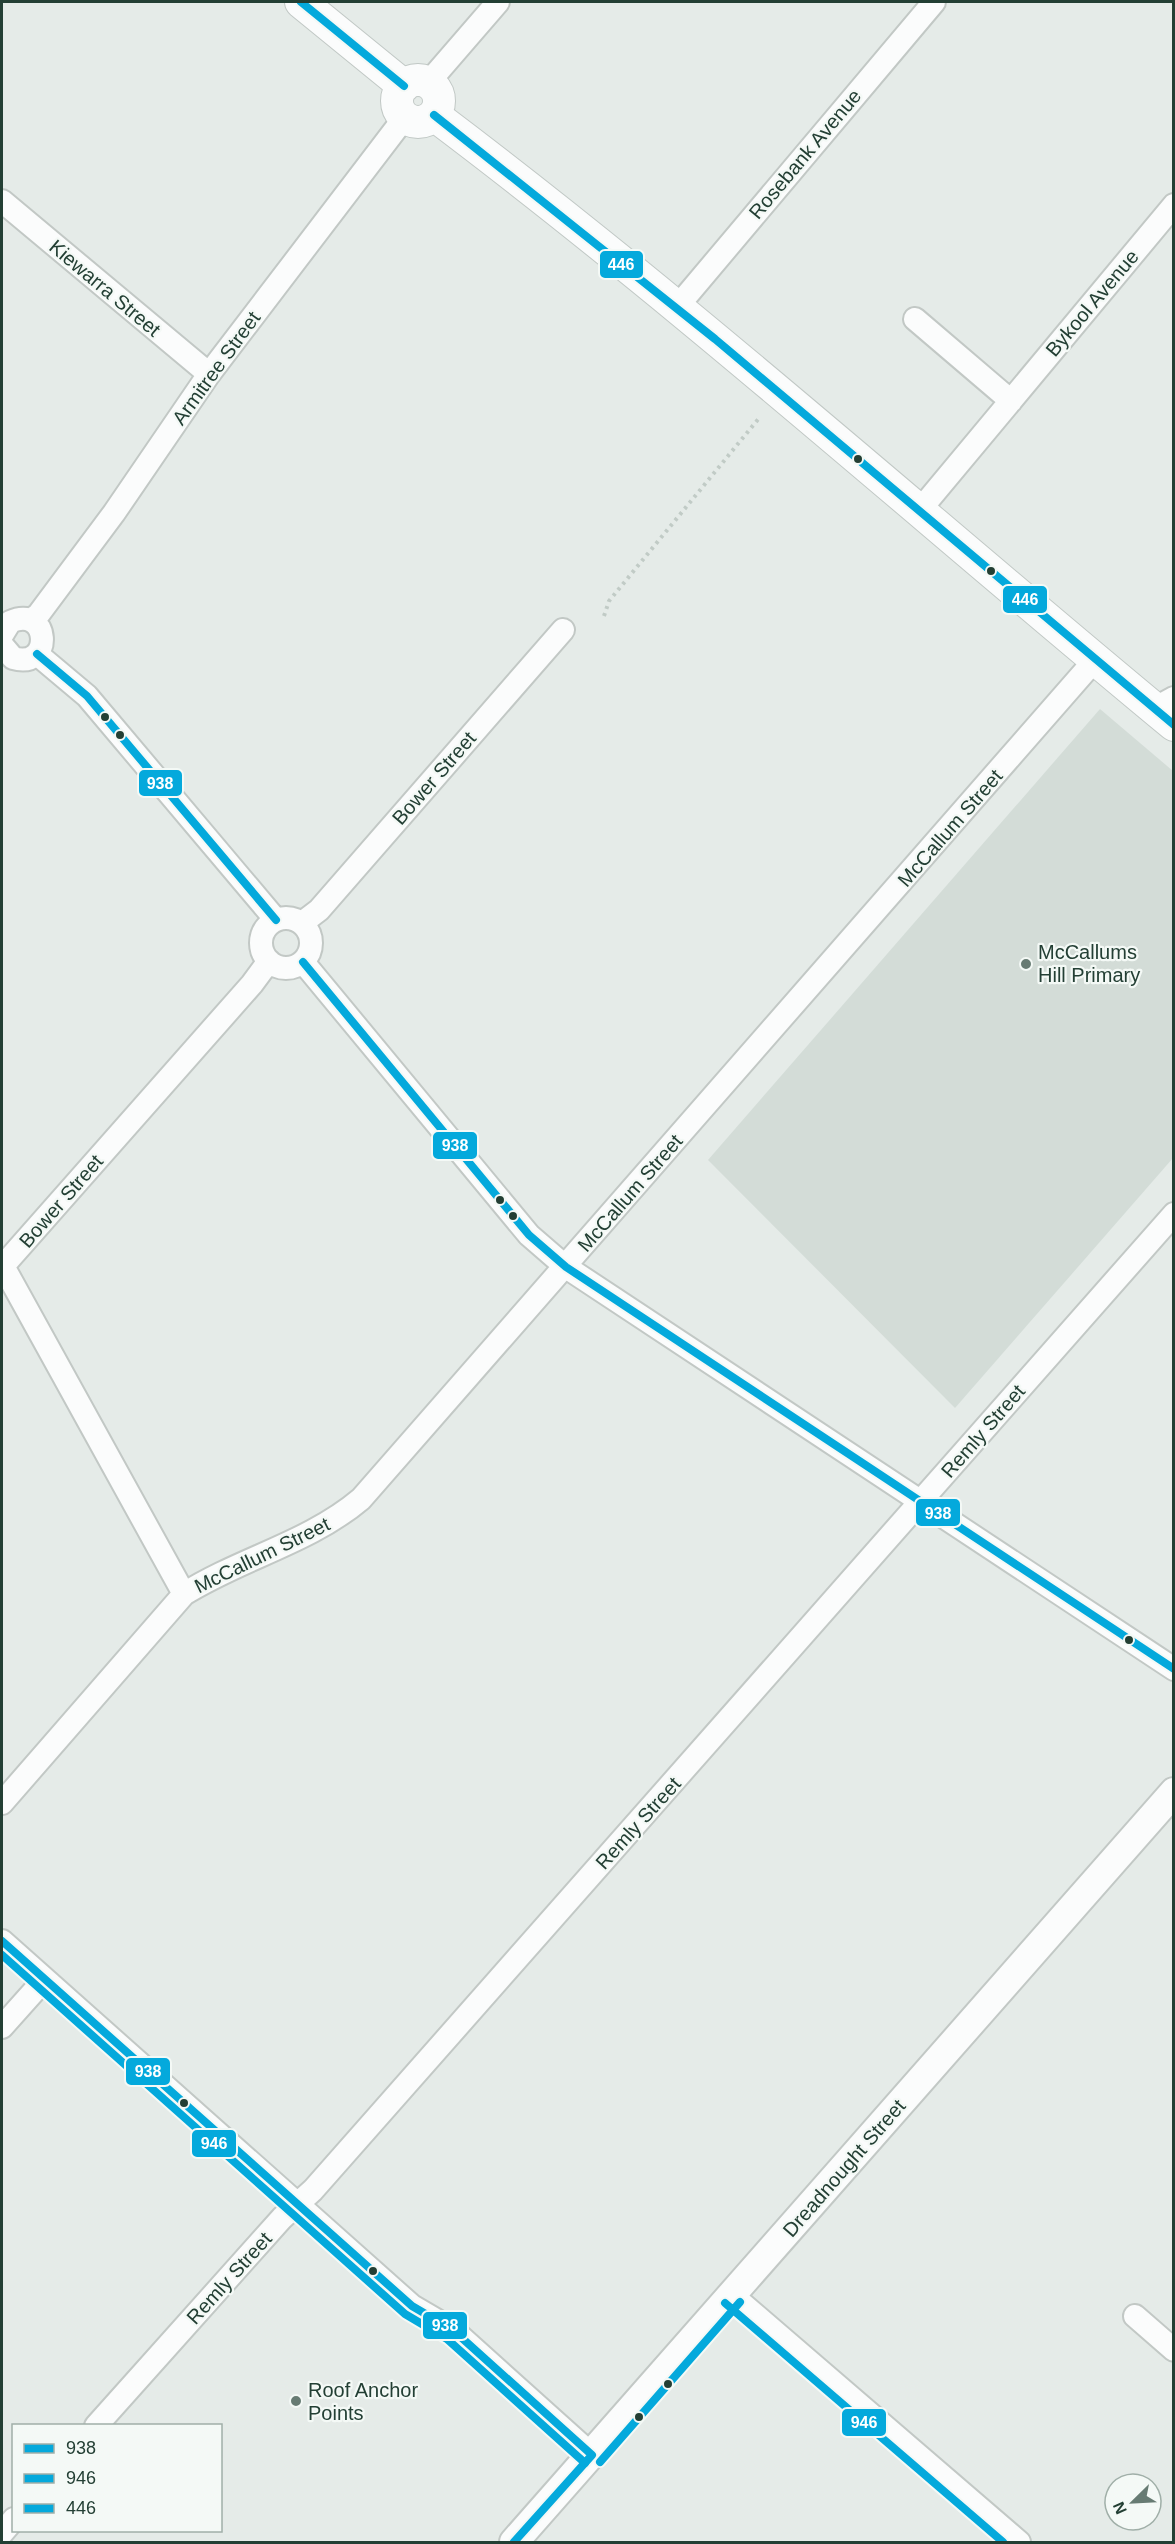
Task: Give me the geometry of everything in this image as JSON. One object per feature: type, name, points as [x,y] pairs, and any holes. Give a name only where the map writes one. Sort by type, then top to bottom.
[{"type":"main road","points":[[301,2],[416,85],[398,99],[398,106],[419,116],[555,206],[1094,661],[1167,710]]},
{"type":"street","points":[[416,85],[498,2]]},
{"type":"street","name":"Rosebank Avenue","points":[[677,307],[934,2]]},
{"type":"street","name":"Armitree Street","points":[[30,620],[38,615],[114,513],[209,374],[419,116]]},
{"type":"street","name":"Kiewarra Street","points":[[2,201],[209,374]]},
{"type":"street","name":"Bykool Avenue","points":[[919,511],[1173,205]]},
{"type":"street","points":[[915,319],[1011,401]]},
{"type":"street","points":[[16,619],[30,620],[40,629],[43,642],[37,654],[19,660],[3,641],[16,619]]},
{"type":"street","name":"Bower Street","points":[[302,924],[320,910],[563,630]]},
{"type":"street","points":[[37,654],[87,696],[276,920]]},
{"type":"street","name":"McCallum Street","points":[[2,1803],[184,1594],[206,1581],[323,1527],[356,1503],[566,1267],[1094,661]]},
{"type":"street","points":[[290,918],[302,924],[311,936],[311,950],[303,962],[297,966],[282,968],[269,961],[262,947],[264,931],[276,920],[290,918]]},
{"type":"street","name":"Bower Street","points":[[184,1594],[3,1266],[252,984],[269,961]]},
{"type":"street","points":[[303,962],[317,976],[530,1235],[566,1267],[1173,1669]]},
{"type":"street","name":"Remly Street","points":[[98,2424],[297,2204],[313,2190],[1173,1215]]},
{"type":"street","name":"Dreadnought Street","points":[[514,2542],[1173,1792]]},
{"type":"street","points":[[2,1941],[412,2306],[453,2330],[592,2455]]},
{"type":"street","points":[[2,2027],[44,1980]]},
{"type":"street","points":[[732,2295],[1019,2542]]},
{"type":"street","points":[[1135,2316],[1173,2350]]},
{"type":"street","points":[[2,2533],[12,2521]]},
{"type":"path","points":[[604,616],[609,601],[760,417]]},
{"type":"shaded area","name":"McCallums Hill Primary","points":[[1100,709],[1173,771],[1173,1158],[955,1408],[708,1160]]},
{"type":"transit line","name":"446","points":[[301,2],[404,86]]},
{"type":"transit line","name":"446","points":[[434,115],[715,339],[1174,725]]},
{"type":"transit line","name":"938","points":[[37,654],[87,696],[276,920]]},
{"type":"transit line","name":"938","points":[[303,962],[529,1235],[566,1267],[1174,1669]]},
{"type":"transit line","name":"938","points":[[2,1941],[412,2306],[453,2330],[592,2455]]},
{"type":"transit line","name":"946","points":[[2,1955],[405,2314],[447,2339],[585,2463]]},
{"type":"transit line","name":"946","points":[[600,2462],[740,2302]]},
{"type":"transit line","name":"946","points":[[725,2303],[1003,2542]]},
{"type":"transit line","name":"938","points":[[514,2542],[592,2455]]},
{"type":"place","name":"McCallums Hill Primary","points":[[1026,964]]},
{"type":"place","name":"Roof Anchor Points","points":[[296,2401]]}]
